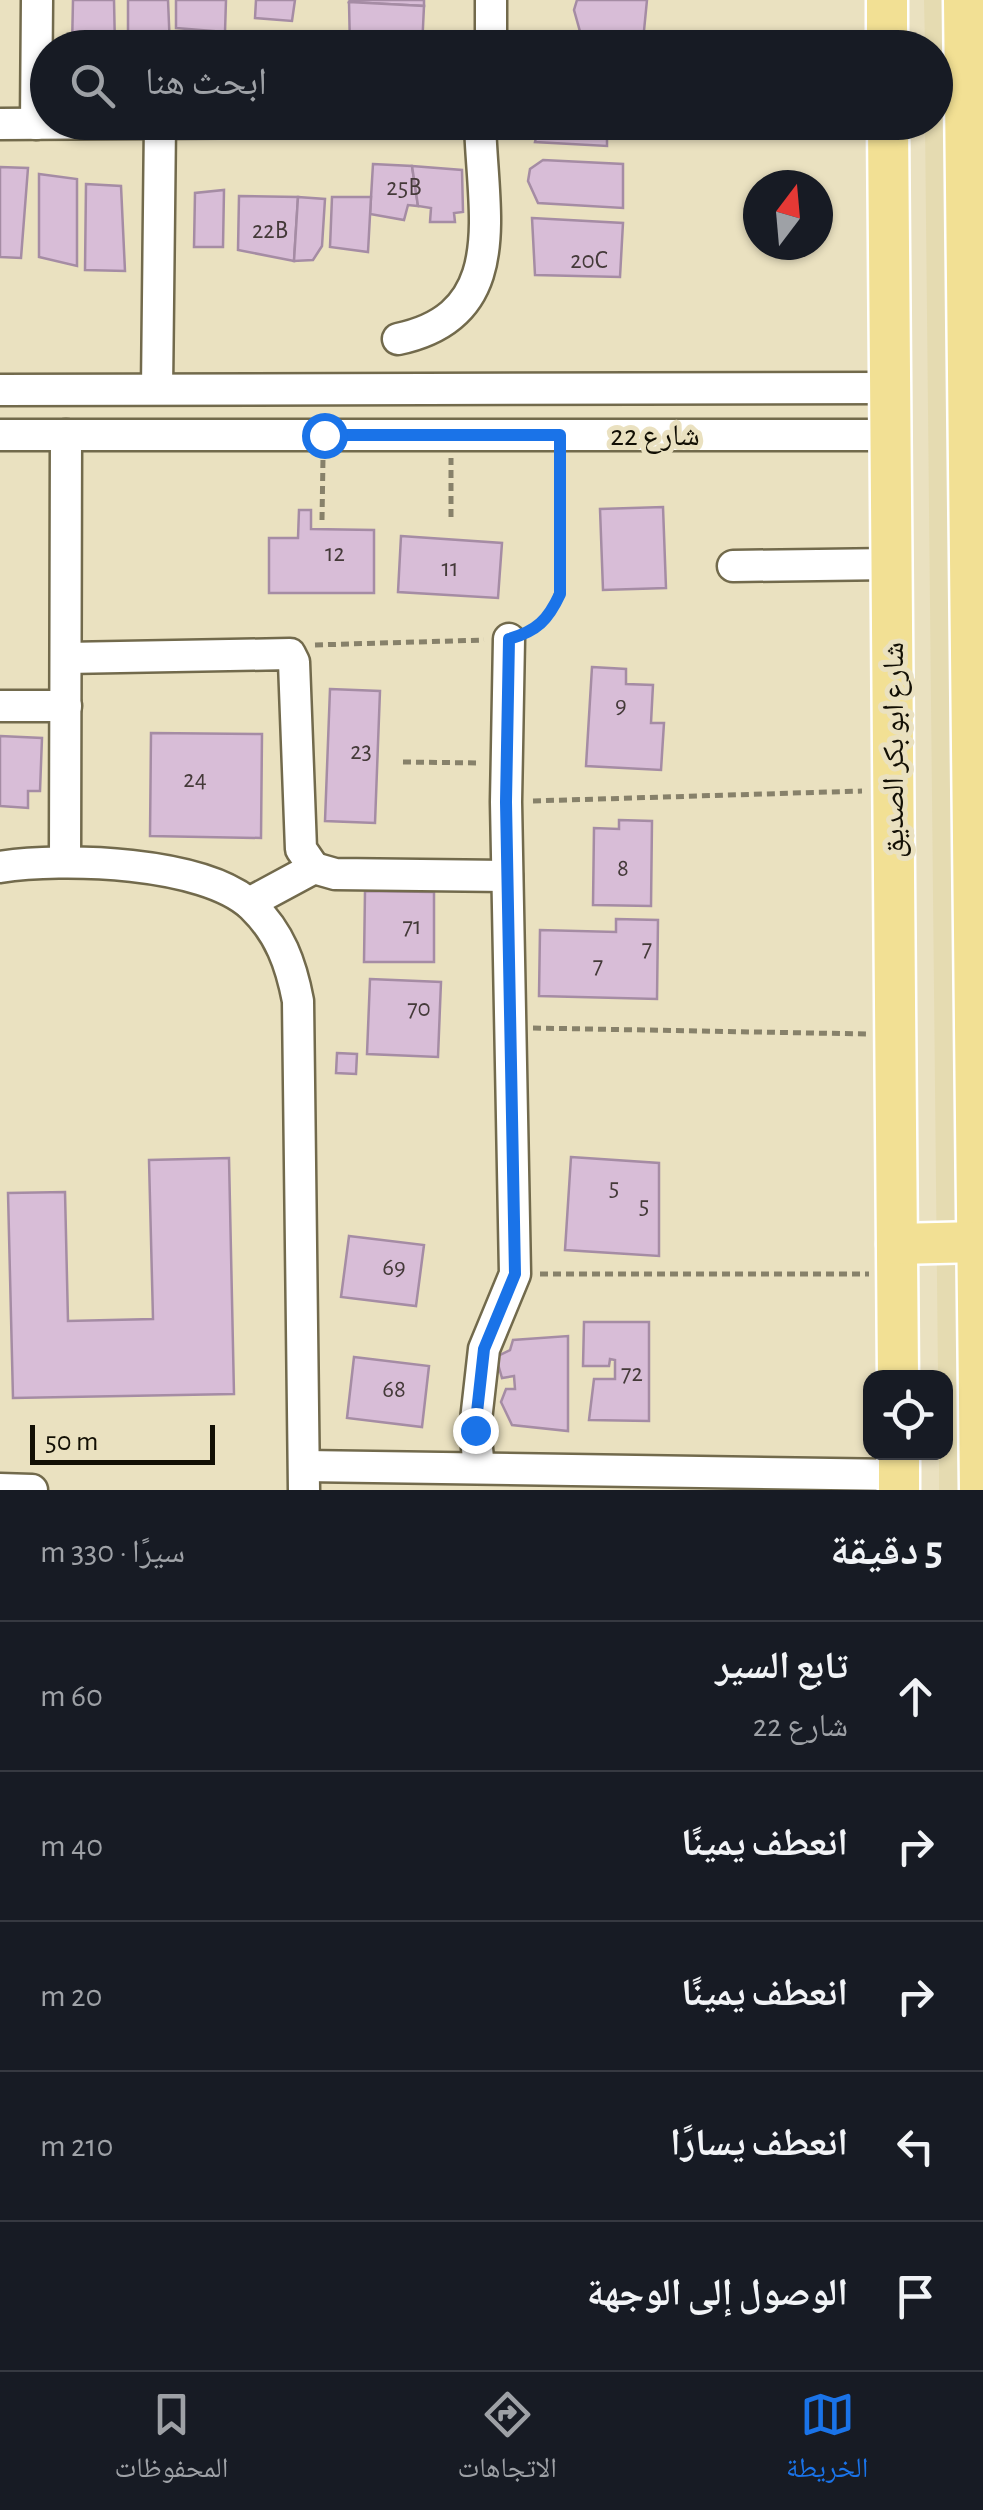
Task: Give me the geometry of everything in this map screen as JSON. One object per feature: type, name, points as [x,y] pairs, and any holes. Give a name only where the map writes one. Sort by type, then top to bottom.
[{"type":"main road","points":[[887,0],[887,30]]},
{"type":"main road","points":[[964,0],[974,133],[980,1490]]},
{"type":"main road","name":"شارع ابو بكر الصديق","points":[[888,140],[898,1370]]},
{"type":"main road","points":[[897,1259],[978,1242]]},
{"type":"street","points":[[37,0],[37,30]]},
{"type":"street","points":[[491,0],[491,30]]},
{"type":"street","points":[[0,124],[30,124]]},
{"type":"street","points":[[158,389],[160,140]]},
{"type":"street","points":[[398,339],[427,333],[453,318],[472,296],[483,268],[480,140]]},
{"type":"street","name":"شارع 22","points":[[0,390],[890,388]]},
{"type":"street","name":"شارع 22","points":[[0,435],[890,435]]},
{"type":"street","points":[[65,860],[66,435]]},
{"type":"street","points":[[732,566],[892,564]]},
{"type":"street","points":[[479,1468],[476,1389],[484,1349],[515,1274],[506,802],[509,639]]},
{"type":"street","points":[[66,658],[292,658],[302,849],[314,868],[335,874],[507,876]]},
{"type":"street","points":[[0,706],[66,706]]},
{"type":"street","points":[[0,867],[65,860],[163,872],[208,882],[249,903],[274,931],[291,964],[298,1001],[304,1478],[479,1468],[552,1480],[899,1473]]},
{"type":"street","points":[[249,903],[314,868]]},
{"type":"street","points":[[0,1490],[32,1490]]},
{"type":"path","points":[[322,520],[324,435]]},
{"type":"path","points":[[451,517],[452,435]]},
{"type":"path","points":[[292,658],[304,646],[509,639],[532,633],[550,616],[560,594],[560,435]]},
{"type":"path","points":[[402,762],[506,763]]},
{"type":"path","points":[[506,802],[893,790]]},
{"type":"path","points":[[509,1028],[895,1035]]},
{"type":"path","points":[[515,1274],[897,1259]]},
{"type":"shaded area","points":[[924,0],[983,0],[983,1490],[939,1490],[939,1460],[953,1460],[953,1370],[938,1370],[925,140],[953,140],[953,30],[925,30]]},
{"type":"building","points":[[73,0],[114,0],[115,30],[72,30]]},
{"type":"building","points":[[128,0],[168,0],[169,30],[128,30]]},
{"type":"building","points":[[176,0],[226,0],[225,30],[176,28]]},
{"type":"building","points":[[256,0],[295,0],[292,21],[255,18]]},
{"type":"building","points":[[424,0],[424,6],[349,2]]},
{"type":"building","points":[[577,0],[647,0],[644,30],[580,30],[574,10]]},
{"type":"building","points":[[349,2],[424,6],[423,30],[350,30]]},
{"type":"building","points":[[607,140],[607,146],[535,142]]},
{"type":"building","points":[[543,160],[623,164],[623,208],[538,203],[528,181],[530,169]]},
{"type":"building","points":[[373,164],[412,166],[418,206],[408,205],[404,220],[370,214]]},
{"type":"building","points":[[412,166],[462,170],[463,212],[454,213],[455,222],[430,222],[431,208],[418,206]]},
{"type":"building","points":[[0,167],[28,168],[21,258],[0,257]]},
{"type":"building","points":[[39,174],[77,179],[77,266],[39,257]]},
{"type":"building","points":[[86,184],[121,186],[125,271],[85,270]]},
{"type":"building","points":[[224,190],[223,247],[194,247],[195,193]]},
{"type":"building","points":[[239,196],[298,197],[294,261],[238,250]]},
{"type":"building","points":[[298,197],[325,199],[322,246],[313,260],[294,261]]},
{"type":"building","points":[[332,197],[371,197],[368,252],[330,247]]},
{"type":"building","points":[[532,218],[623,223],[620,277],[535,275]]},
{"type":"building","points":[[663,507],[666,588],[603,590],[600,509]]},
{"type":"building","points":[[299,510],[311,510],[311,529],[374,530],[374,593],[269,593],[269,538],[298,538]]},
{"type":"building","points":[[401,536],[502,543],[498,598],[398,592]]},
{"type":"building","points":[[592,667],[626,669],[626,684],[653,685],[651,723],[664,723],[661,770],[586,766]]},
{"type":"building","points":[[330,689],[380,691],[375,823],[325,821]]},
{"type":"building","points":[[151,733],[262,734],[261,838],[150,836]]},
{"type":"building","points":[[0,736],[42,738],[40,791],[28,791],[28,808],[0,806]]},
{"type":"building","points":[[619,820],[652,821],[651,906],[593,905],[594,828],[619,829]]},
{"type":"building","points":[[365,891],[434,892],[434,962],[364,962]]},
{"type":"building","points":[[616,919],[658,920],[657,999],[539,996],[540,930],[616,932]]},
{"type":"building","points":[[370,979],[441,982],[438,1057],[367,1054]]},
{"type":"building","points":[[337,1053],[357,1054],[356,1074],[336,1073]]},
{"type":"building","points":[[571,1157],[659,1163],[659,1256],[565,1250]]},
{"type":"building","points":[[229,1158],[234,1394],[13,1398],[8,1193],[65,1192],[68,1321],[153,1319],[149,1160]]},
{"type":"building","points":[[349,1236],[424,1245],[416,1306],[341,1297]]},
{"type":"building","points":[[584,1322],[649,1322],[649,1421],[589,1420],[594,1379],[615,1379],[615,1360],[610,1359],[609,1366],[583,1366]]},
{"type":"building","points":[[568,1336],[568,1431],[512,1425],[501,1402],[506,1389],[515,1389],[514,1376],[502,1378],[496,1357],[510,1350],[513,1340]]},
{"type":"building","points":[[354,1357],[429,1366],[422,1427],[347,1418]]},
{"type":"route","points":[[324,435],[560,435],[560,594],[550,616],[532,633],[509,639],[506,802],[515,1274],[496,1310],[484,1349],[476,1389],[475,1430]]}]
